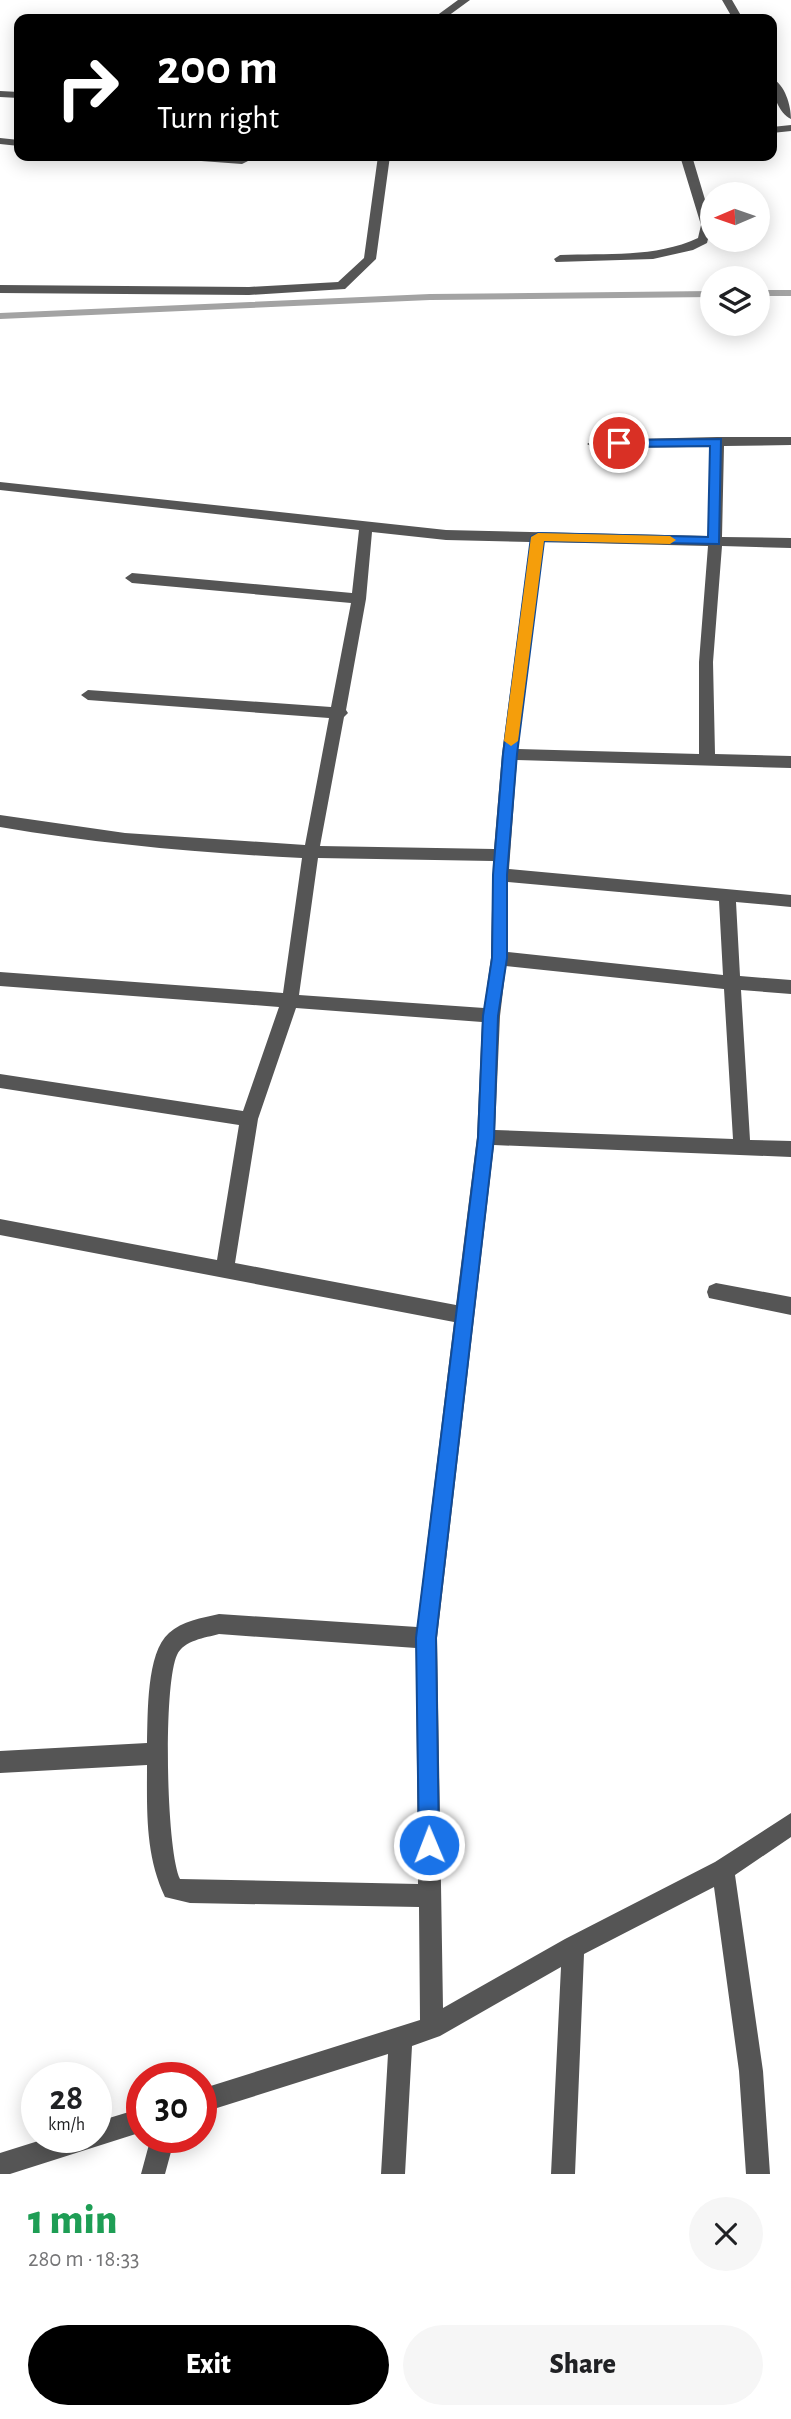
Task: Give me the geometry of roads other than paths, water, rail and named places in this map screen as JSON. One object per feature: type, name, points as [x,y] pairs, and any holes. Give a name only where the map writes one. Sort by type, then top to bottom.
[{"type":"street","points":[[444,14],[465,0]]},
{"type":"street","points":[[777,90],[791,116]]},
{"type":"street","points":[[0,289],[249,291],[341,286],[370,259],[383,161]]},
{"type":"street","points":[[560,258],[665,253],[689,249],[703,240],[708,225],[688,161]]},
{"type":"street","points":[[594,444],[791,441]]},
{"type":"street","points":[[707,760],[706,662],[715,541],[717,442]]},
{"type":"street","points":[[0,486],[446,535],[791,543]]},
{"type":"street","points":[[225,1270],[250,1119],[290,1001],[311,854],[340,713],[359,599],[366,526]]},
{"type":"street","points":[[432,2028],[426,1638],[486,1138],[491,1016],[499,958],[500,875],[510,754],[538,537]]},
{"type":"street","points":[[132,578],[359,599]]},
{"type":"street","points":[[88,695],[340,713]]},
{"type":"street","points":[[510,754],[791,762]]},
{"type":"street","points":[[0,821],[72,835],[311,854],[503,855]]},
{"type":"street","points":[[500,875],[791,901]]},
{"type":"street","points":[[727,895],[730,981],[742,1147]]},
{"type":"street","points":[[499,958],[791,986]]},
{"type":"street","points":[[0,979],[491,1016]]},
{"type":"street","points":[[0,1081],[250,1119]]},
{"type":"street","points":[[486,1138],[791,1149]]},
{"type":"street","points":[[0,1227],[465,1315]]},
{"type":"street","points":[[716,1292],[791,1306]]},
{"type":"street","points":[[426,1638],[219,1625],[188,1631],[169,1649],[161,1671],[158,1753],[163,1867],[173,1889],[190,1892],[429,1896]]},
{"type":"street","points":[[0,1762],[158,1753]]},
{"type":"street","points":[[217,2096],[432,2028],[573,1948],[723,1870],[791,1824]]},
{"type":"street","points":[[723,1870],[751,2071],[758,2174]]},
{"type":"street","points":[[563,2174],[573,1948]]},
{"type":"street","points":[[393,2174],[401,2038]]},
{"type":"street","points":[[0,2165],[38,2153]]},
{"type":"street","points":[[153,2174],[159,2153]]},
{"type":"waterway","points":[[770,293],[791,293]]},
{"type":"waterway","points":[[0,316],[430,297],[700,294]]}]
